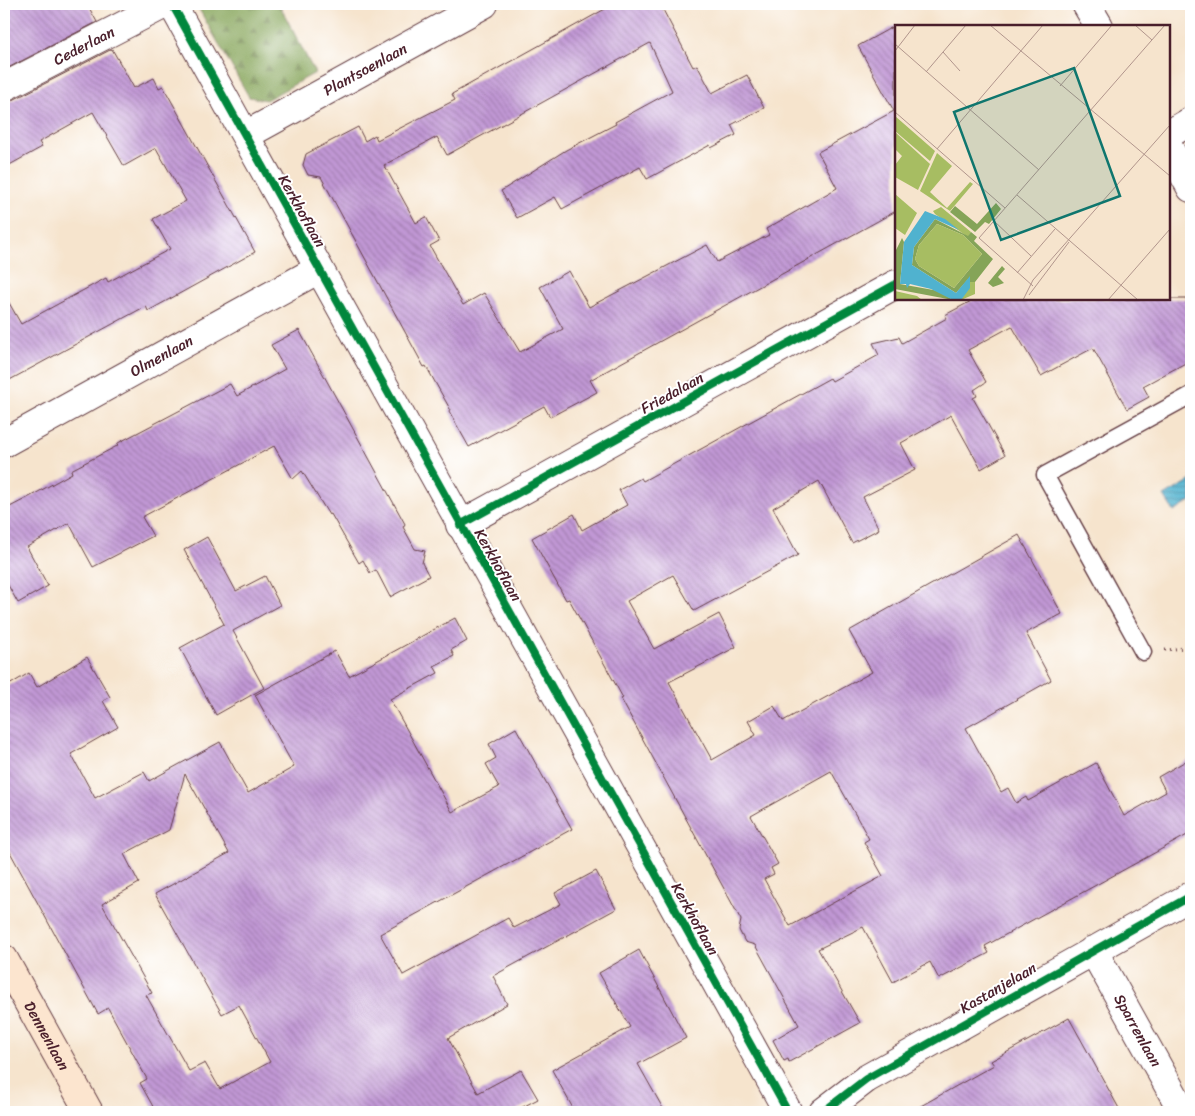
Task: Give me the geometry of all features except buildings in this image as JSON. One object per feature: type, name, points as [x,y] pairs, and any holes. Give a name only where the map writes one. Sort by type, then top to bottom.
[{"type":"main road","name":"Dennenlaan","points":[[4,959],[89,1112]]},
{"type":"street","name":"Cederlaan","points":[[4,87],[164,4]]},
{"type":"street","name":"Kerkhoflaan","points":[[172,4],[788,1112]]},
{"type":"street","name":"Plantsoenlaan","points":[[246,136],[484,4]]},
{"type":"street","points":[[1086,4],[1098,25]]},
{"type":"street","points":[[1170,133],[1191,121]]},
{"type":"street","points":[[1170,150],[1191,188]]},
{"type":"street","name":"Olmenlaan","points":[[4,443],[319,269]]},
{"type":"street","name":"Friedalaan","points":[[460,525],[895,285]]},
{"type":"street","name":"Kastanjelaan","points":[[823,1112],[866,1079],[1191,896]]},
{"type":"street","name":"Sparrenlaan","points":[[1093,950],[1184,1112]]},
{"type":"lane","points":[[1143,652],[1045,475],[1191,395]]},
{"type":"green space","points":[[196,4],[279,4],[315,73],[266,100],[249,97]]},
{"type":"water","points":[[1191,480],[1191,501],[1174,512],[1164,496]]},
{"type":"cycle path","points":[[172,4],[788,1112]]},
{"type":"cycle path","points":[[460,525],[895,285]]},
{"type":"cycle path","points":[[823,1112],[866,1079],[1191,896]]}]
